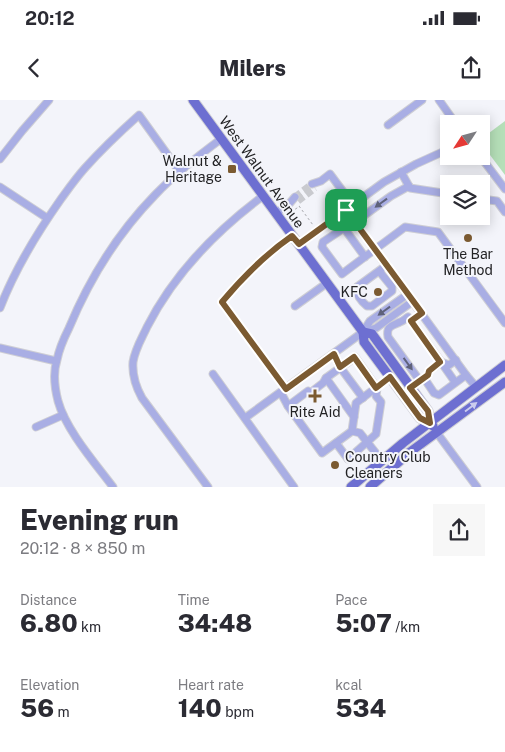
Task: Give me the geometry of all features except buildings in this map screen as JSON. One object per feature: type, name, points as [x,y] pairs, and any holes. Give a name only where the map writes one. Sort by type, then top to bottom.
[{"type":"main road","name":"West Walnut Avenue","points":[[193,100],[363,332],[364,342],[420,418],[430,423],[437,432]]},
{"type":"main road","name":"West Walnut Avenue","points":[[363,332],[372,334],[428,411],[430,423]]},
{"type":"main road","points":[[351,487],[403,443],[505,365]]},
{"type":"main road","points":[[488,394],[505,375]]},
{"type":"main road","points":[[370,487],[405,456],[505,382]]},
{"type":"street","points":[[0,159],[49,100]]},
{"type":"street","points":[[388,125],[422,100]]},
{"type":"street","points":[[439,100],[450,115]]},
{"type":"street","points":[[0,308],[27,250],[47,218],[83,170],[139,115],[180,172]]},
{"type":"street","points":[[113,487],[63,416],[55,381],[56,361],[77,308],[113,247],[155,195],[221,139]]},
{"type":"street","points":[[299,244],[346,207],[384,182],[416,164],[440,154]]},
{"type":"street","points":[[487,165],[505,189]]},
{"type":"street","points":[[401,172],[410,188],[440,193]]},
{"type":"street","points":[[314,186],[330,174],[355,222],[476,387]]},
{"type":"street","points":[[355,222],[391,196],[409,186]]},
{"type":"street","points":[[0,187],[47,218]]},
{"type":"street","points":[[208,487],[142,398],[133,376],[133,362],[136,350],[151,320],[167,292],[187,266],[209,242],[264,196]]},
{"type":"street","points":[[490,200],[497,201],[505,212]]},
{"type":"street","points":[[276,213],[289,204],[298,202]]},
{"type":"street","points":[[365,257],[344,228],[323,242],[322,245],[342,274],[365,257],[375,249],[405,227],[438,232],[505,323]]},
{"type":"street","points":[[292,236],[273,249],[258,263],[222,302],[283,391],[288,406],[322,453],[352,431],[360,432],[382,461]]},
{"type":"street","points":[[379,270],[392,287],[391,293],[372,306],[367,306],[356,292],[356,288],[379,270],[387,265]]},
{"type":"street","points":[[295,306],[327,283]]},
{"type":"street","points":[[363,332],[370,321],[408,294]]},
{"type":"street","points":[[245,418],[363,332],[376,328],[413,302]]},
{"type":"street","points":[[420,311],[389,329],[387,334],[391,341],[434,393],[439,394],[466,375]]},
{"type":"street","points":[[409,319],[455,382]]},
{"type":"street","points":[[0,348],[56,361]]},
{"type":"street","points":[[334,354],[340,367],[363,398]]},
{"type":"street","points":[[288,406],[323,383],[326,378],[354,357],[376,388],[376,396],[381,402],[376,434],[348,459],[336,442]]},
{"type":"street","points":[[440,362],[449,365],[456,360]]},
{"type":"street","points":[[410,388],[428,375],[429,371],[440,362]]},
{"type":"street","points":[[213,374],[294,487]]},
{"type":"street","points":[[352,431],[356,403],[390,377]]},
{"type":"street","points":[[326,378],[354,416]]},
{"type":"street","points":[[36,427],[63,416]]},
{"type":"street","name":"West Walnut Avenue","points":[[437,432],[477,487]]},
{"type":"path","points":[[336,200],[346,207]]},
{"type":"path","points":[[291,212],[298,202],[313,225]]},
{"type":"green space","points":[[505,121],[505,175],[490,155],[490,132]]},
{"type":"tunnel","points":[[295,197],[312,184]]},
{"type":"tunnel","points":[[298,201],[315,188]]},
{"type":"place","name":"Walnut & Heritage","points":[[232,169]]},
{"type":"place","name":"The Bar Method","points":[[468,238]]},
{"type":"place","name":"KFC","points":[[378,292]]},
{"type":"place","name":"Rite Aid","points":[[315,396]]},
{"type":"place","name":"Country Club Cleaners","points":[[335,465]]},
{"type":"route","points":[[346,210],[422,313],[411,321],[440,362],[429,371],[428,375],[410,388],[428,411],[430,423],[420,418],[390,377],[376,388],[354,357],[340,367],[334,354],[286,389],[222,302],[242,279],[273,249],[292,236],[299,244],[346,210]]}]
